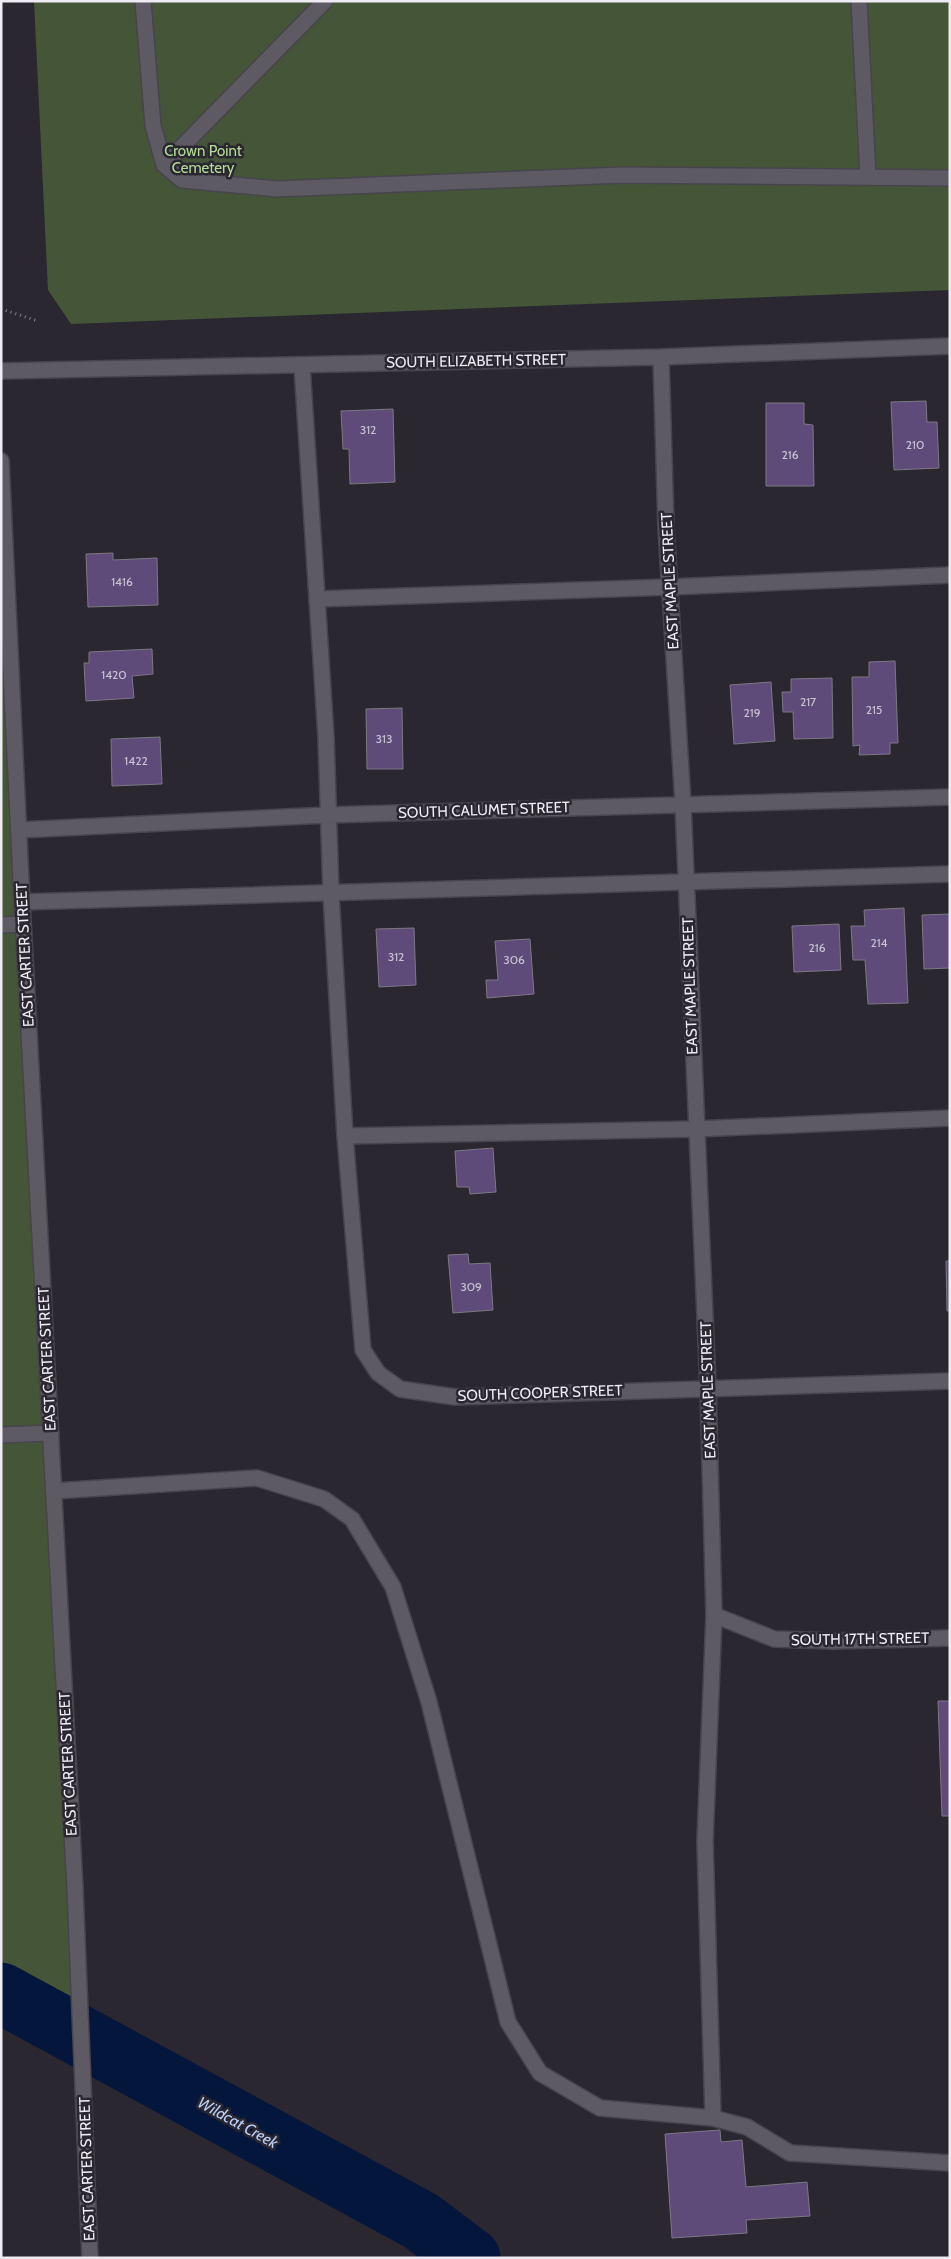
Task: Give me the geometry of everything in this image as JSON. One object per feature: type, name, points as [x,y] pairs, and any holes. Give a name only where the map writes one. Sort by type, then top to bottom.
[{"type":"street","points":[[143,1],[153,126],[164,165],[182,180],[277,189],[622,175],[950,178]]},
{"type":"street","points":[[164,165],[326,1]]},
{"type":"street","points":[[859,1],[868,177]]},
{"type":"street","name":"SOUTH ELIZABETH STREET","points":[[1,371],[661,357],[950,346]]},
{"type":"street","name":"EAST MAPLE STREET","points":[[661,357],[670,587],[683,804],[708,1387],[714,1615],[705,1840],[713,2118]]},
{"type":"street","name":"SOUTH COOPER STREET","points":[[302,366],[326,737],[331,894],[345,1136],[363,1350],[378,1373],[400,1389],[455,1396],[950,1381]]},
{"type":"street","name":"EAST CARTER STREET","points":[[1,461],[23,924],[75,1889],[90,2258]]},
{"type":"street","points":[[317,598],[670,587],[950,575]]},
{"type":"street","name":"SOUTH CALUMET STREET","points":[[19,830],[328,816],[950,797]]},
{"type":"street","points":[[22,902],[950,874]]},
{"type":"street","points":[[1,925],[23,924]]},
{"type":"street","points":[[345,1136],[696,1129],[950,1118]]},
{"type":"street","points":[[1,1435],[51,1433]]},
{"type":"street","points":[[54,1492],[257,1478],[324,1499],[352,1519],[393,1586],[429,1702],[508,2022],[521,2046],[540,2073],[600,2108],[713,2118],[747,2127],[790,2154],[950,2163]]},
{"type":"street","name":"SOUTH 17TH STREET","points":[[714,1615],[774,1639],[833,1641],[950,1638]]},
{"type":"path","points":[[1,309],[38,321]]},
{"type":"green space","name":"Crown Point Cemetery","points":[[34,1],[950,1],[950,290],[71,324],[48,290]]},
{"type":"green space","points":[[1,461],[81,2038],[1,1993]]},
{"type":"building","points":[[926,401],[927,422],[937,422],[939,468],[894,470],[891,402]]},
{"type":"building","points":[[766,403],[804,403],[804,424],[813,425],[814,486],[766,486]]},
{"type":"building","points":[[393,409],[395,482],[350,484],[349,449],[343,449],[341,411]]},
{"type":"building","points":[[113,553],[113,560],[157,558],[158,605],[88,607],[86,554]]},
{"type":"building","points":[[152,649],[153,674],[132,676],[134,698],[86,701],[84,663],[89,663],[89,652]]},
{"type":"building","points":[[895,661],[898,743],[890,743],[890,754],[859,755],[860,745],[853,746],[852,677],[869,677],[869,662]]},
{"type":"building","points":[[832,678],[833,738],[794,739],[793,712],[783,712],[782,692],[791,692],[791,679]]},
{"type":"building","points":[[771,682],[775,741],[734,744],[730,685]]},
{"type":"building","points":[[402,708],[403,769],[367,769],[366,709]]},
{"type":"building","points":[[160,737],[162,784],[112,786],[111,739]]},
{"type":"building","points":[[904,908],[908,1003],[868,1004],[865,960],[853,960],[851,926],[865,926],[864,910]]},
{"type":"building","points":[[950,914],[950,968],[924,969],[922,915]]},
{"type":"building","points":[[839,924],[841,970],[794,972],[792,926]]},
{"type":"building","points":[[414,928],[416,985],[379,987],[376,929]]},
{"type":"building","points":[[530,939],[534,994],[487,998],[486,980],[498,980],[495,941]]},
{"type":"building","points":[[493,1148],[496,1192],[470,1194],[469,1187],[457,1187],[455,1151]]},
{"type":"building","points":[[468,1254],[469,1264],[490,1263],[493,1310],[453,1313],[448,1255]]},
{"type":"building","points":[[946,1261],[950,1261],[950,1311],[947,1311]]},
{"type":"building","points":[[938,1701],[950,1701],[950,1816],[942,1816]]},
{"type":"building","points":[[720,2130],[721,2142],[742,2140],[746,2187],[807,2182],[810,2216],[746,2220],[747,2233],[672,2238],[665,2134]]},
{"type":"waterway","name":"Wildcat Creek","points":[[1,1993],[421,2221],[470,2258]]}]
